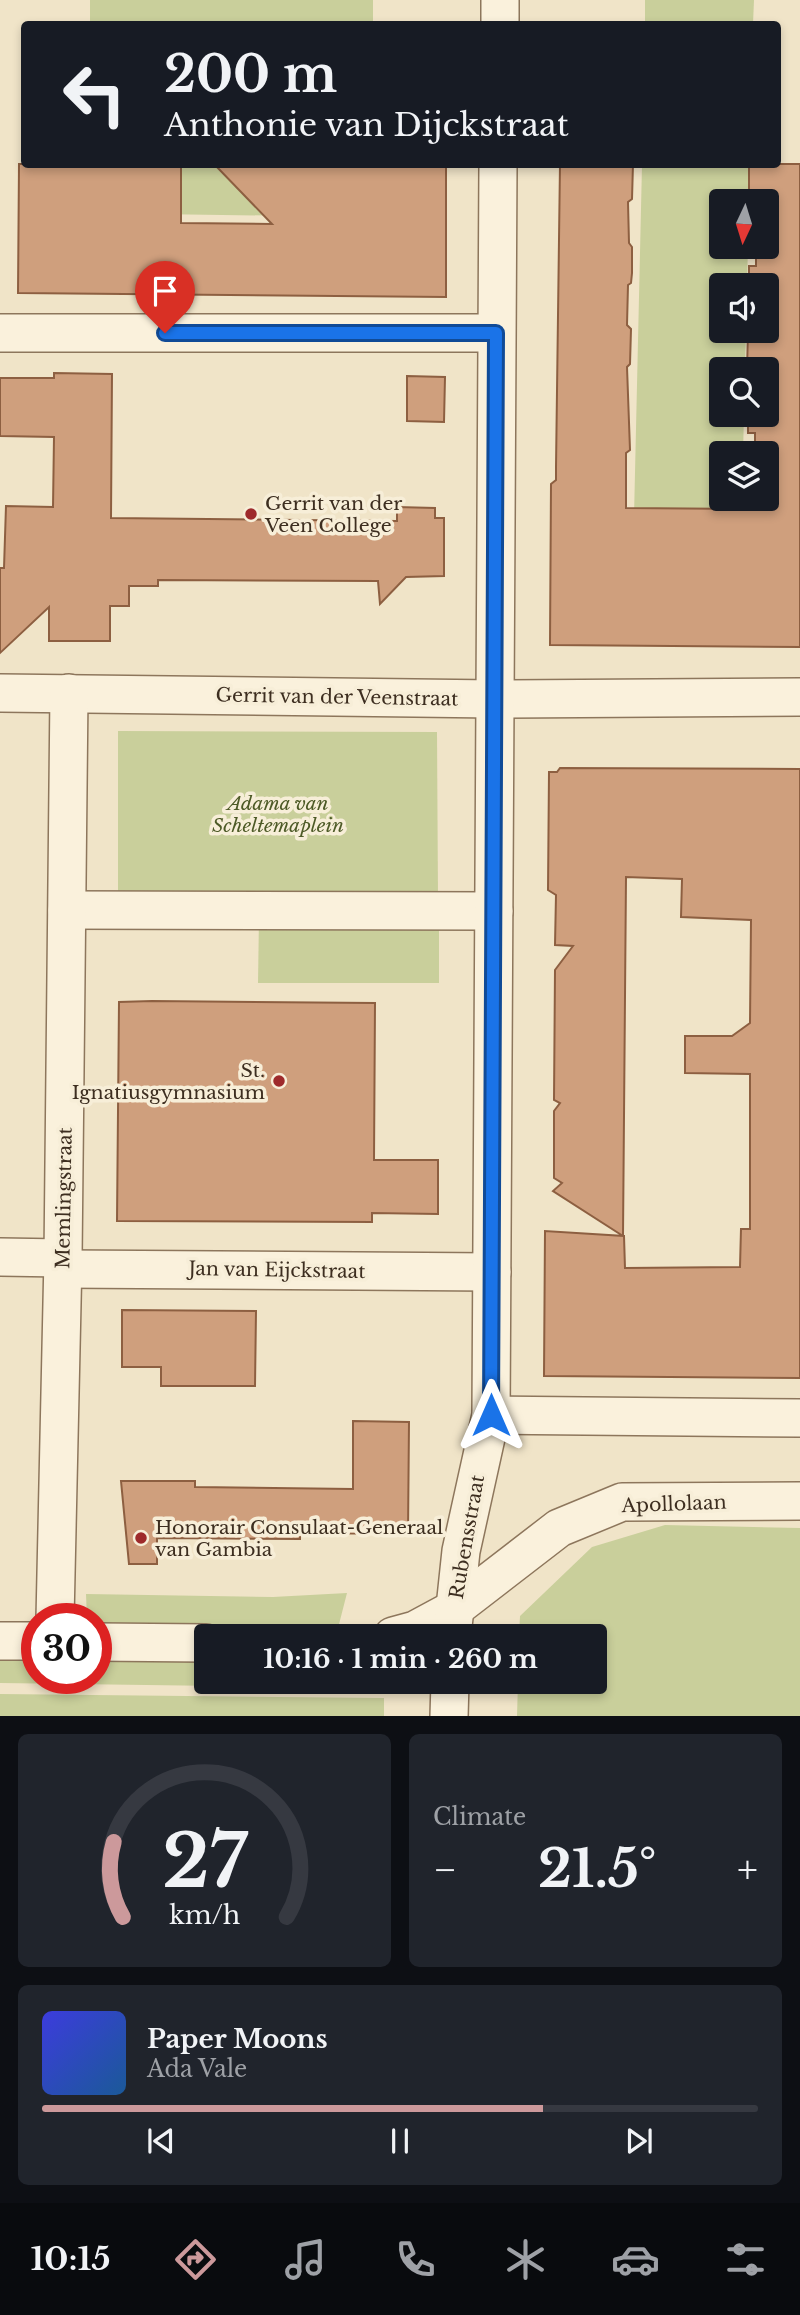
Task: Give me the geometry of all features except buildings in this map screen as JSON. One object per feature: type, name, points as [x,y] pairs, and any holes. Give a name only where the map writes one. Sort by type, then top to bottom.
[{"type":"street","points":[[500,0],[500,21]]},
{"type":"street","name":"Rubensstraat","points":[[453,1622],[461,1550],[491,1415],[498,168]]},
{"type":"street","points":[[0,333],[496,333]]},
{"type":"street","name":"Gerrit van der Veenstraat","points":[[0,693],[495,699],[800,697]]},
{"type":"street","name":"Memlingstraat","points":[[55,1603],[63,1263],[69,693]]},
{"type":"street","points":[[67,910],[494,911]]},
{"type":"street","name":"Jan van Eijckstraat","points":[[0,1258],[63,1263],[492,1272]]},
{"type":"street","points":[[491,1415],[800,1418]]},
{"type":"street","name":"Apollolaan","points":[[453,1622],[559,1528],[622,1502],[800,1501]]},
{"type":"street","points":[[0,1641],[21,1641]]},
{"type":"street","points":[[112,1642],[194,1643]]},
{"type":"street","points":[[449,1716],[450,1694]]},
{"type":"green space","points":[[90,0],[373,0],[373,21],[90,21]]},
{"type":"green space","points":[[645,0],[754,0],[753,21],[645,21]]},
{"type":"green space","points":[[87,168],[370,168],[370,217],[86,213]]},
{"type":"green space","points":[[642,168],[750,168],[749,189],[709,189],[709,259],[748,259],[747,273],[709,273],[709,343],[746,343],[745,357],[709,357],[709,427],[744,427],[743,441],[709,441],[709,511],[742,511],[741,564],[633,561]]},
{"type":"green space","name":"Adama van Scheltemaplein","points":[[118,731],[437,732],[438,896],[118,895]]},
{"type":"green space","points":[[439,914],[439,983],[258,983],[259,916]]},
{"type":"green space","points":[[665,1525],[800,1528],[800,1716],[517,1716],[518,1694],[607,1694],[607,1624],[520,1624],[520,1616],[592,1547]]},
{"type":"green space","points":[[347,1593],[339,1624],[194,1624],[194,1686],[112,1684],[112,1603],[86,1603],[86,1594],[273,1597]]},
{"type":"green space","points":[[0,1644],[21,1644],[21,1683],[0,1683]]},
{"type":"green space","points":[[0,1694],[384,1698],[384,1716],[0,1716]]},
{"type":"place","name":"Gerrit van der Veen College","points":[[251,514]]},
{"type":"place","name":"St. Ignatiusgymnasium","points":[[279,1081]]},
{"type":"place","name":"Honorair Consulaat-Generaal van Gambia","points":[[141,1538]]},
{"type":"route","points":[[165,333],[496,333],[491,1415]]}]
